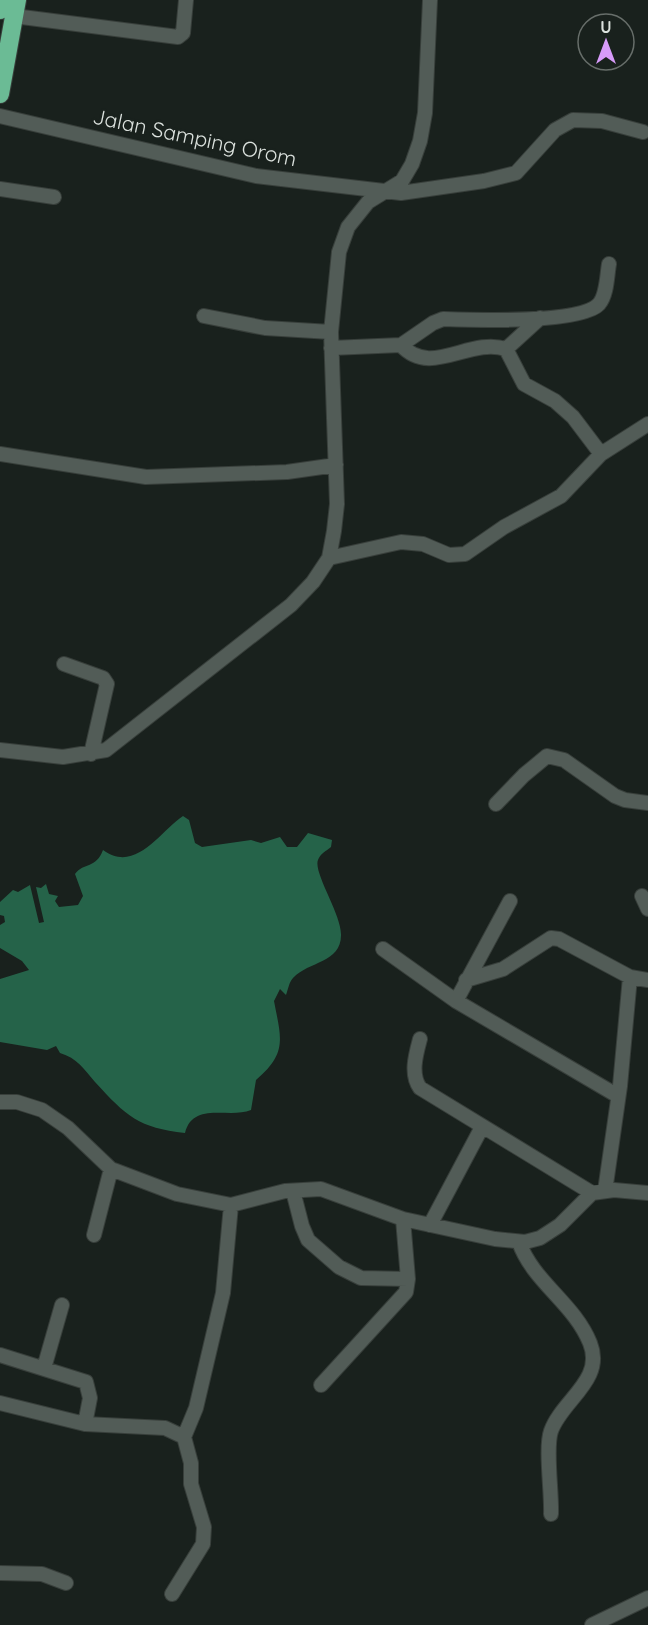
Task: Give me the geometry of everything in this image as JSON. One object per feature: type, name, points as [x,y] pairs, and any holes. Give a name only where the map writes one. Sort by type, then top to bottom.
[{"type":"highway","points":[[0,94],[11,9],[2,0]]},
{"type":"street","points":[[11,9],[178,37],[183,33],[186,0]]},
{"type":"street","points":[[0,750],[63,757],[106,750],[158,712],[291,605],[313,582],[329,558],[337,504],[331,332],[339,252],[348,227],[368,202],[383,191],[402,182],[420,141],[425,113],[430,0]]},
{"type":"street","name":"Jalan Samping Orom","points":[[0,116],[256,176],[383,191],[420,192],[516,173],[555,130],[573,120],[595,120],[643,132]]},
{"type":"street","points":[[0,189],[54,197]]},
{"type":"street","points":[[331,348],[401,345],[440,320],[561,317],[593,309],[602,300],[609,264]]},
{"type":"street","points":[[204,316],[265,328],[331,332]]},
{"type":"street","points":[[401,345],[410,354],[427,359],[479,346],[506,349],[540,318]]},
{"type":"street","points":[[506,349],[524,384],[555,401],[573,417],[601,454]]},
{"type":"street","points":[[329,558],[401,542],[423,544],[449,555],[465,554],[567,491],[601,454],[648,424]]},
{"type":"street","points":[[0,454],[146,477],[287,472],[336,465]]},
{"type":"street","points":[[64,664],[103,678],[106,684],[92,754]]},
{"type":"street","points":[[496,804],[547,756],[564,760],[615,796],[625,800],[648,803]]},
{"type":"street","points":[[456,1000],[510,901]]},
{"type":"street","points":[[466,980],[503,969],[551,938],[559,939],[630,977],[648,980]]},
{"type":"street","points":[[383,949],[456,1000],[618,1096]]},
{"type":"street","points":[[0,1102],[17,1102],[42,1110],[68,1128],[111,1169],[177,1194],[231,1205],[293,1191],[321,1189],[403,1219],[519,1242],[540,1238],[560,1225],[598,1192],[618,1096],[630,977]]},
{"type":"street","points":[[420,1039],[416,1053],[416,1083],[428,1094],[598,1192],[648,1193]]},
{"type":"street","points":[[430,1225],[482,1127]]},
{"type":"street","points":[[94,1235],[111,1169]]},
{"type":"street","points":[[293,1191],[302,1227],[308,1240],[339,1267],[361,1278],[408,1279]]},
{"type":"street","points":[[172,1594],[203,1544],[204,1527],[191,1484],[191,1463],[184,1437],[196,1408],[223,1293],[231,1205]]},
{"type":"street","points":[[321,1386],[406,1292],[408,1279],[403,1219]]},
{"type":"street","points":[[519,1242],[529,1266],[583,1330],[590,1343],[593,1357],[590,1376],[565,1407],[550,1433],[551,1514]]},
{"type":"street","points":[[44,1368],[62,1305]]},
{"type":"street","points":[[0,1355],[86,1382],[90,1398],[85,1424]]},
{"type":"street","points":[[0,1403],[85,1424],[165,1428],[184,1437]]},
{"type":"street","points":[[0,1573],[42,1574],[66,1582]]},
{"type":"street","points":[[592,1625],[648,1598]]},
{"type":"shaded area","points":[[183,816],[189,820],[195,843],[202,847],[251,840],[261,843],[280,837],[287,847],[297,847],[308,833],[332,840],[331,847],[319,858],[318,866],[319,874],[337,916],[341,934],[340,944],[336,951],[293,978],[286,995],[280,989],[274,1001],[280,1035],[278,1053],[256,1080],[251,1110],[204,1114],[189,1123],[185,1133],[144,1124],[125,1112],[80,1064],[60,1053],[56,1046],[47,1050],[0,1042],[0,979],[29,970],[22,961],[0,948],[0,925],[5,922],[4,916],[0,915],[0,902],[13,890],[18,892],[30,885],[39,923],[44,922],[36,887],[41,888],[46,884],[49,894],[58,896],[55,901],[59,907],[78,905],[83,896],[75,874],[78,870],[97,860],[103,850],[115,856],[126,857],[137,854]]}]
